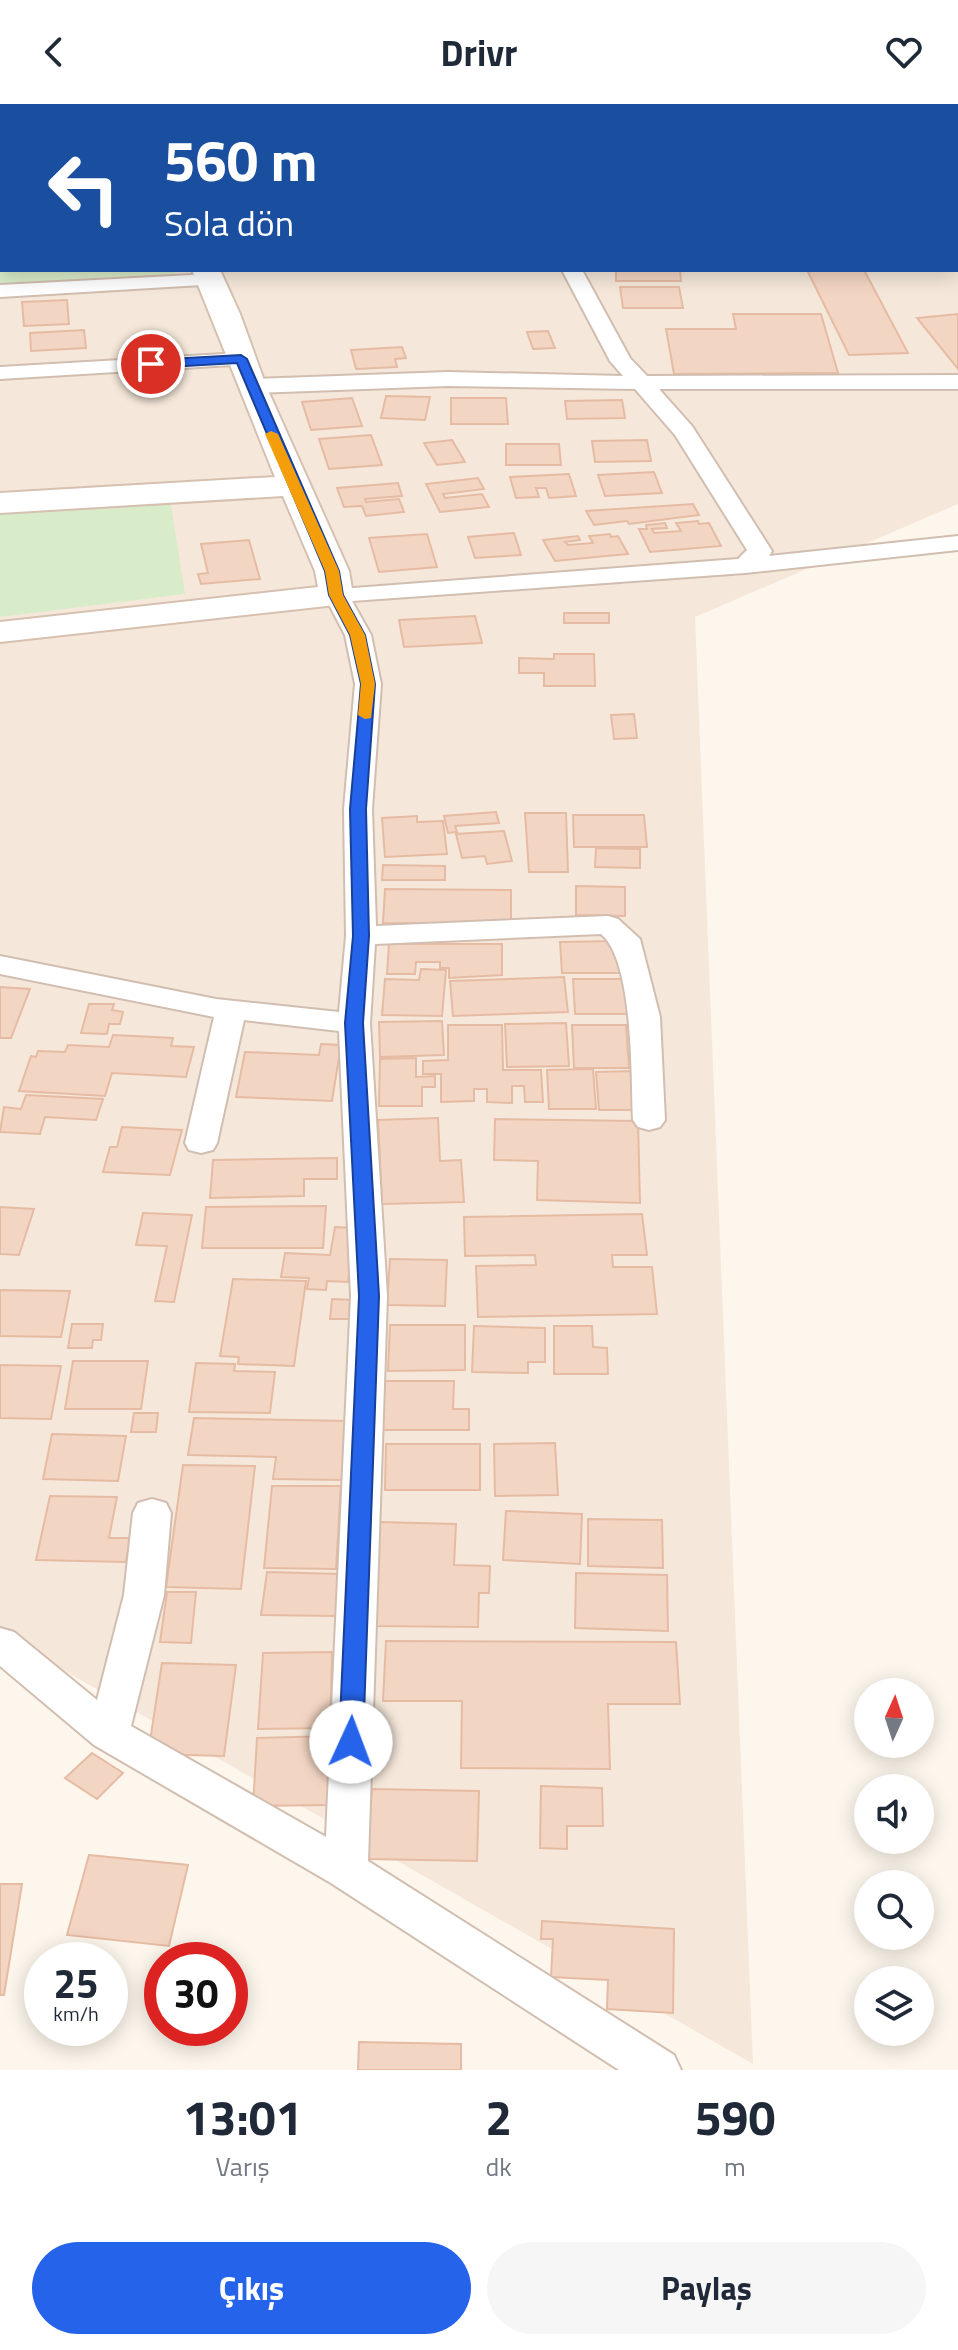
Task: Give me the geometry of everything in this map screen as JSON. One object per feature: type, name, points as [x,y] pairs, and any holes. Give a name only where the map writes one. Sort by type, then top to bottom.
[{"type":"street","points":[[573,272],[621,361],[684,431],[760,551],[745,566]]},
{"type":"street","points":[[0,291],[208,275],[293,486],[332,571],[336,595],[358,635],[368,684],[358,809],[361,936],[354,1023],[369,1296],[346,1870]]},
{"type":"street","points":[[0,373],[246,372],[642,383],[958,382]]},
{"type":"street","points":[[0,503],[293,486]]},
{"type":"street","points":[[0,632],[336,595],[745,566],[958,543]]},
{"type":"street","points":[[361,936],[608,925],[619,932],[628,947],[645,1017],[649,1120]]},
{"type":"street","points":[[0,965],[133,994],[231,1010],[354,1023]]},
{"type":"street","points":[[201,1143],[231,1010]]},
{"type":"street","points":[[109,1733],[144,1595],[152,1513]]},
{"type":"street","points":[[0,1643],[109,1733],[346,1870],[658,2070]]},
{"type":"shaded area","points":[[0,272],[958,272],[958,504],[695,617],[753,2064],[0,1634]]},
{"type":"green space","points":[[0,272],[175,272],[176,276],[0,284]]},
{"type":"green space","points":[[170,499],[185,594],[0,617],[0,511]]},
{"type":"building","points":[[616,272],[680,272],[681,281],[616,281]]},
{"type":"building","points":[[808,272],[865,272],[908,353],[849,355]]},
{"type":"building","points":[[620,287],[679,287],[683,308],[623,308]]},
{"type":"building","points":[[67,300],[69,324],[24,326],[22,302]]},
{"type":"building","points":[[733,314],[821,314],[838,373],[674,374],[666,329],[736,329]]},
{"type":"building","points":[[958,314],[958,369],[917,318]]},
{"type":"building","points":[[84,330],[86,348],[31,351],[30,333]]},
{"type":"building","points":[[548,331],[555,348],[533,349],[527,332]]},
{"type":"building","points":[[402,347],[406,358],[395,359],[397,367],[356,369],[351,350]]},
{"type":"building","points":[[386,396],[430,397],[425,420],[381,418]]},
{"type":"building","points":[[352,398],[362,426],[311,430],[302,402]]},
{"type":"building","points":[[451,398],[506,398],[508,424],[451,424]]},
{"type":"building","points":[[622,400],[625,418],[567,419],[565,401]]},
{"type":"building","points":[[371,435],[382,465],[329,469],[319,439]]},
{"type":"building","points":[[452,440],[465,462],[437,465],[424,443]]},
{"type":"building","points":[[647,440],[651,461],[595,462],[592,441]]},
{"type":"building","points":[[506,444],[559,444],[561,465],[506,465]]},
{"type":"building","points":[[654,472],[662,493],[605,496],[598,475]]},
{"type":"building","points":[[569,474],[576,496],[549,498],[546,488],[536,488],[539,497],[516,498],[510,477]]},
{"type":"building","points":[[478,478],[484,489],[443,494],[445,498],[482,494],[489,507],[440,512],[426,484]]},
{"type":"building","points":[[398,483],[402,496],[365,499],[366,502],[399,499],[404,512],[366,516],[362,506],[344,507],[337,488]]},
{"type":"building","points":[[693,504],[699,515],[629,524],[627,521],[594,525],[586,511]]},
{"type":"building","points":[[698,521],[699,524],[709,523],[721,546],[650,552],[639,529],[665,523],[667,528],[652,529],[654,533],[681,531],[676,523]]},
{"type":"building","points":[[514,533],[521,555],[475,558],[468,537]]},
{"type":"building","points":[[427,534],[437,567],[379,572],[369,538]]},
{"type":"building","points":[[610,534],[611,537],[618,536],[628,554],[555,561],[543,540],[578,536],[580,540],[565,542],[568,545],[593,543],[589,536]]},
{"type":"building","points":[[249,540],[260,579],[201,584],[198,574],[208,573],[201,544]]},
{"type":"building","points":[[564,613],[609,613],[609,623],[564,623]]},
{"type":"building","points":[[475,616],[482,643],[404,647],[399,620]]},
{"type":"building","points":[[554,654],[594,654],[595,686],[544,686],[544,673],[519,673],[519,658],[554,659]]},
{"type":"building","points":[[634,714],[637,738],[614,739],[611,715]]},
{"type":"building","points":[[496,812],[499,823],[455,826],[457,832],[448,833],[444,816]]},
{"type":"building","points":[[525,813],[566,813],[568,872],[529,872]]},
{"type":"building","points":[[573,815],[644,815],[647,847],[574,847]]},
{"type":"building","points":[[417,816],[417,822],[443,821],[447,854],[385,857],[382,818]]},
{"type":"building","points":[[504,831],[512,861],[487,864],[485,856],[462,858],[456,834]]},
{"type":"building","points":[[596,848],[640,849],[640,868],[595,867]]},
{"type":"building","points":[[383,865],[445,866],[445,880],[382,880]]},
{"type":"building","points":[[576,886],[625,887],[625,916],[576,915]]},
{"type":"building","points":[[385,889],[511,890],[511,924],[383,923]]},
{"type":"building","points":[[618,941],[621,973],[562,973],[560,942]]},
{"type":"building","points":[[389,944],[502,944],[502,975],[449,978],[449,968],[440,968],[440,962],[416,962],[415,974],[387,974]]},
{"type":"building","points":[[421,969],[446,970],[442,1016],[382,1015],[385,979],[419,980]]},
{"type":"building","points":[[564,977],[568,1012],[453,1016],[450,981]]},
{"type":"building","points":[[573,979],[628,979],[631,1014],[575,1014]]},
{"type":"building","points":[[0,987],[30,989],[11,1038],[0,1038]]},
{"type":"building","points":[[89,1004],[114,1004],[112,1010],[123,1012],[120,1024],[109,1024],[107,1034],[81,1033]]},
{"type":"building","points":[[442,1021],[444,1055],[380,1057],[379,1022]]},
{"type":"building","points":[[566,1023],[569,1066],[507,1067],[505,1024]]},
{"type":"building","points":[[448,1025],[502,1025],[503,1070],[541,1070],[543,1102],[525,1102],[524,1086],[512,1086],[512,1103],[487,1102],[487,1089],[474,1089],[474,1101],[441,1102],[441,1074],[423,1074],[423,1061],[448,1060]]},
{"type":"building","points":[[572,1025],[626,1025],[629,1068],[574,1068]]},
{"type":"building","points":[[113,1035],[173,1038],[171,1046],[194,1047],[186,1077],[112,1073],[105,1096],[19,1091],[31,1056],[36,1057],[38,1051],[65,1052],[68,1045],[109,1047]]},
{"type":"building","points":[[321,1044],[341,1045],[332,1101],[236,1097],[245,1052],[319,1055]]},
{"type":"building","points":[[416,1058],[416,1077],[435,1076],[435,1087],[422,1087],[422,1106],[379,1106],[380,1059]]},
{"type":"building","points":[[593,1069],[596,1109],[549,1109],[547,1070]]},
{"type":"building","points":[[632,1071],[636,1110],[599,1110],[596,1072]]},
{"type":"building","points":[[26,1095],[103,1099],[96,1120],[45,1117],[40,1134],[0,1132],[4,1107],[21,1109]]},
{"type":"building","points":[[438,1118],[440,1161],[461,1160],[464,1202],[382,1204],[378,1120]]},
{"type":"building","points":[[495,1119],[638,1121],[640,1203],[537,1200],[538,1161],[494,1160]]},
{"type":"building","points":[[122,1127],[182,1130],[170,1175],[103,1172],[110,1147],[117,1147]]},
{"type":"building","points":[[337,1158],[337,1179],[304,1179],[304,1196],[210,1198],[213,1160]]},
{"type":"building","points":[[326,1206],[323,1248],[202,1248],[206,1207]]},
{"type":"building","points":[[0,1207],[34,1209],[19,1255],[0,1254]]},
{"type":"building","points":[[143,1213],[192,1215],[174,1302],[155,1301],[167,1246],[136,1245]]},
{"type":"building","points":[[642,1214],[647,1255],[612,1255],[613,1267],[652,1267],[657,1314],[478,1317],[476,1266],[536,1265],[535,1255],[465,1256],[464,1217]]},
{"type":"building","points":[[335,1227],[356,1228],[348,1282],[327,1281],[326,1290],[307,1289],[309,1278],[281,1277],[285,1253],[330,1255]]},
{"type":"building","points":[[390,1259],[447,1260],[445,1306],[387,1305]]},
{"type":"building","points":[[233,1279],[306,1281],[294,1366],[238,1364],[239,1357],[220,1356]]},
{"type":"building","points":[[0,1290],[70,1291],[61,1337],[0,1336]]},
{"type":"building","points":[[332,1299],[354,1300],[351,1319],[330,1319]]},
{"type":"building","points":[[72,1324],[103,1324],[101,1340],[93,1340],[92,1348],[68,1348]]},
{"type":"building","points":[[390,1325],[465,1325],[465,1370],[388,1371]]},
{"type":"building","points":[[474,1326],[545,1328],[545,1362],[528,1362],[528,1373],[472,1372]]},
{"type":"building","points":[[554,1326],[592,1326],[593,1347],[607,1348],[608,1374],[554,1374]]},
{"type":"building","points":[[73,1361],[148,1361],[141,1409],[65,1409]]},
{"type":"building","points":[[196,1363],[235,1364],[234,1371],[275,1372],[270,1413],[189,1412]]},
{"type":"building","points":[[0,1365],[61,1366],[51,1419],[0,1418]]},
{"type":"building","points":[[384,1381],[454,1381],[453,1409],[469,1409],[469,1430],[382,1430]]},
{"type":"building","points":[[134,1413],[158,1413],[156,1432],[131,1432]]},
{"type":"building","points":[[194,1418],[349,1421],[343,1480],[273,1479],[276,1457],[188,1455]]},
{"type":"building","points":[[52,1434],[126,1436],[118,1481],[43,1479]]},
{"type":"building","points":[[555,1443],[558,1495],[495,1496],[494,1444]]},
{"type":"building","points":[[386,1444],[480,1444],[480,1490],[385,1490]]},
{"type":"building","points":[[183,1465],[255,1466],[241,1589],[166,1587]]},
{"type":"building","points":[[272,1486],[341,1486],[336,1569],[264,1568]]},
{"type":"building","points":[[50,1496],[117,1497],[109,1538],[130,1538],[126,1562],[36,1560]]},
{"type":"building","points":[[506,1511],[582,1514],[580,1564],[503,1560]]},
{"type":"building","points":[[588,1519],[662,1520],[663,1568],[588,1566]]},
{"type":"building","points":[[379,1522],[456,1524],[454,1565],[490,1566],[489,1593],[479,1593],[478,1627],[371,1626]]},
{"type":"building","points":[[267,1572],[340,1574],[336,1616],[261,1615]]},
{"type":"building","points":[[576,1573],[667,1575],[668,1631],[575,1628]]},
{"type":"building","points":[[167,1592],[196,1592],[191,1643],[160,1642]]},
{"type":"building","points":[[386,1641],[676,1642],[680,1704],[608,1704],[610,1769],[461,1768],[462,1701],[383,1701]]},
{"type":"building","points":[[332,1652],[330,1728],[258,1729],[263,1653]]},
{"type":"building","points":[[162,1663],[236,1665],[224,1756],[148,1754]]},
{"type":"building","points":[[331,1736],[329,1805],[253,1806],[257,1738]]},
{"type":"building","points":[[92,1753],[123,1773],[97,1799],[65,1778]]},
{"type":"building","points":[[541,1786],[602,1788],[603,1826],[567,1826],[567,1849],[540,1848]]},
{"type":"building","points":[[372,1789],[479,1791],[477,1861],[367,1859]]},
{"type":"building","points":[[89,1855],[188,1865],[170,1942],[144,1943],[67,1935]]},
{"type":"building","points":[[0,1884],[22,1884],[4,1995],[0,1995]]},
{"type":"building","points":[[542,1921],[674,1929],[673,2013],[607,2009],[608,1980],[551,1977],[553,1939],[541,1939]]},
{"type":"building","points":[[359,2042],[461,2044],[461,2070],[358,2070]]},
{"type":"slow traffic","points":[[271,434],[332,571],[336,595],[358,635],[368,684],[365,715]]},
{"type":"route","points":[[151,364],[241,359],[332,571],[336,595],[358,635],[368,684],[358,809],[361,936],[354,1023],[369,1296],[351,1742]]}]
